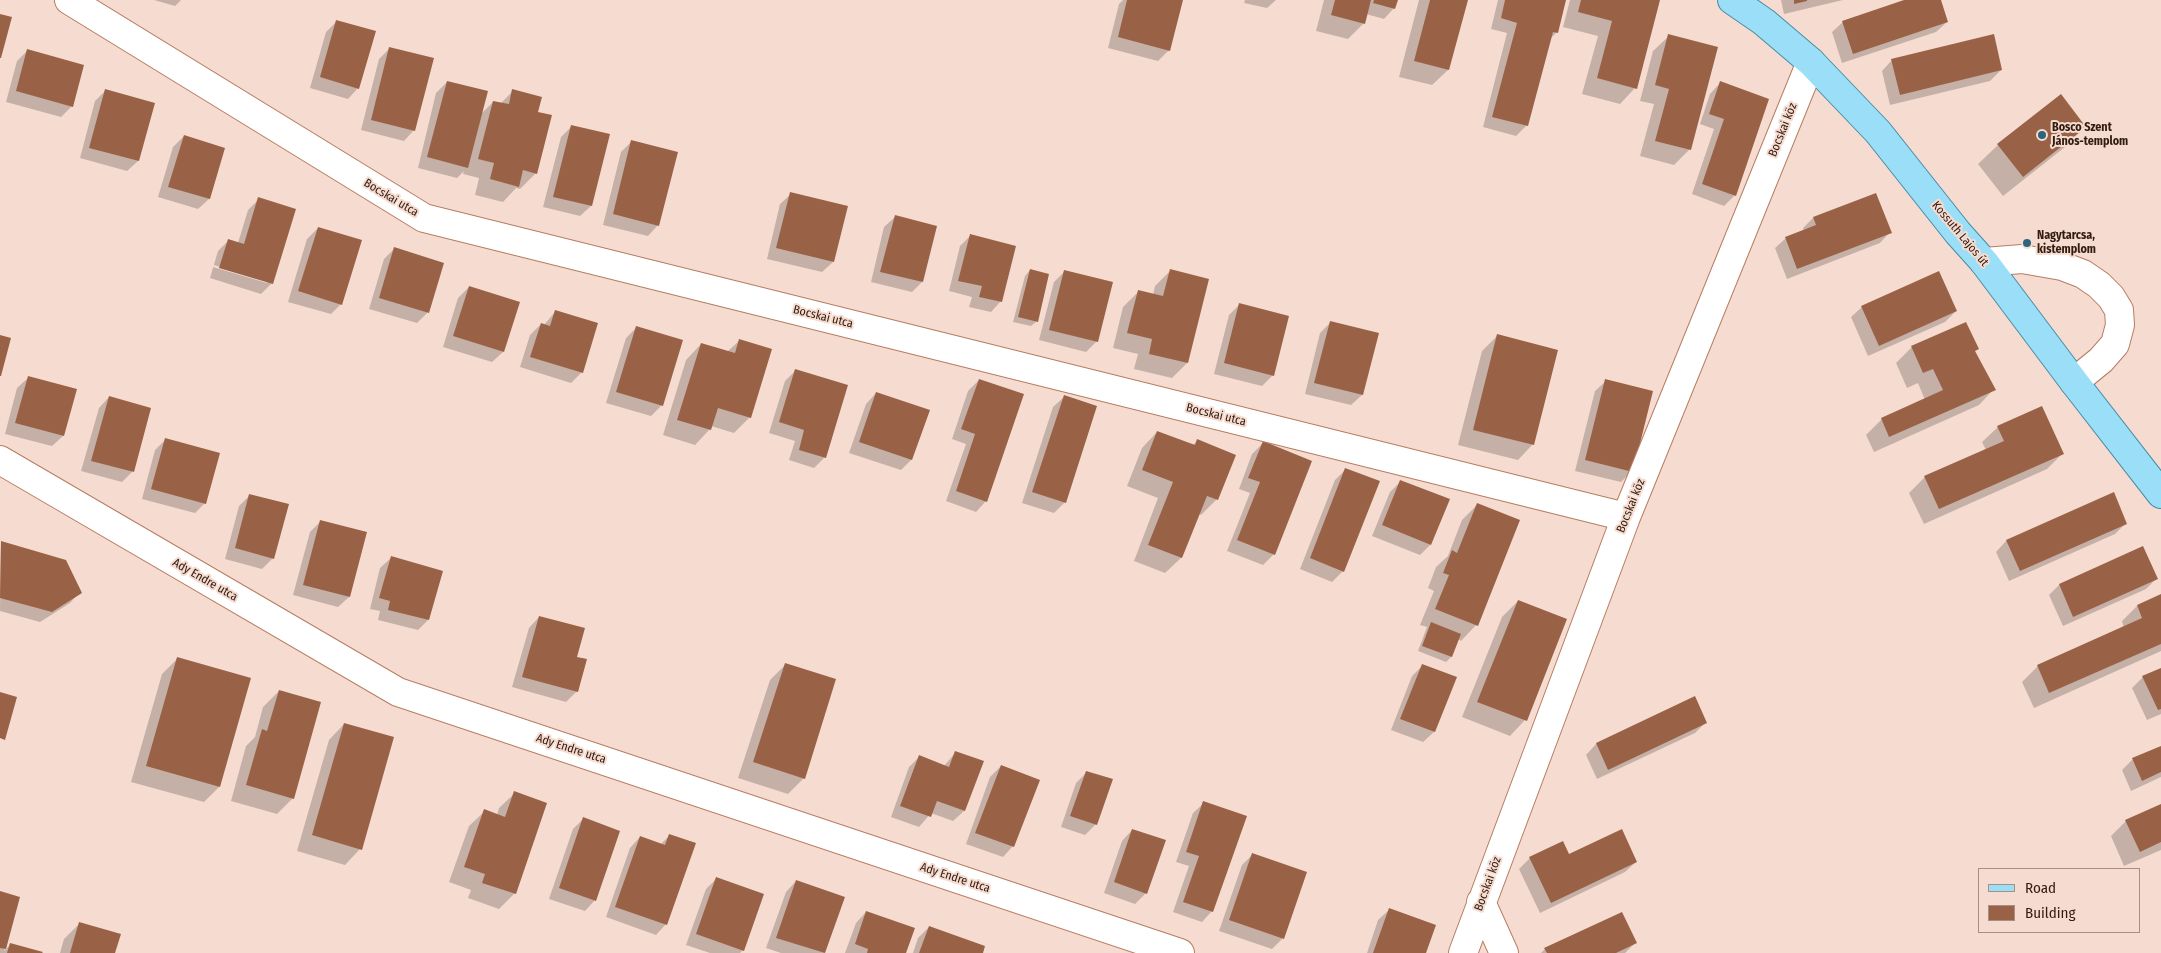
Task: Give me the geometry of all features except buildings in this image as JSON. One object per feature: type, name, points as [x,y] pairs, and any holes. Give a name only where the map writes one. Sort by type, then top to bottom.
[{"type":"main road","name":"Kossuth Lajos út","points":[[1732,0],[1764,22],[1811,62],[1878,132],[1958,233],[1984,262],[2161,494]]},
{"type":"street","name":"Bocskai utca","points":[[69,0],[424,218],[1626,517]]},
{"type":"street","name":"Bocskai köz","points":[[1463,953],[1626,517],[1811,62]]},
{"type":"street","points":[[1984,262],[2022,259],[2062,266],[2083,274],[2111,296],[2119,310],[2120,325],[2115,344],[2101,360],[2074,382]]},
{"type":"street","name":"Ady Endre utca","points":[[0,460],[398,692],[1180,953]]},
{"type":"street","points":[[1481,902],[1504,953]]},
{"type":"place","name":"Bosco Szent János-templom","points":[[2042,135]]},
{"type":"place","name":"Nagytarcsa, kistemplom","points":[[2027,243]]}]
